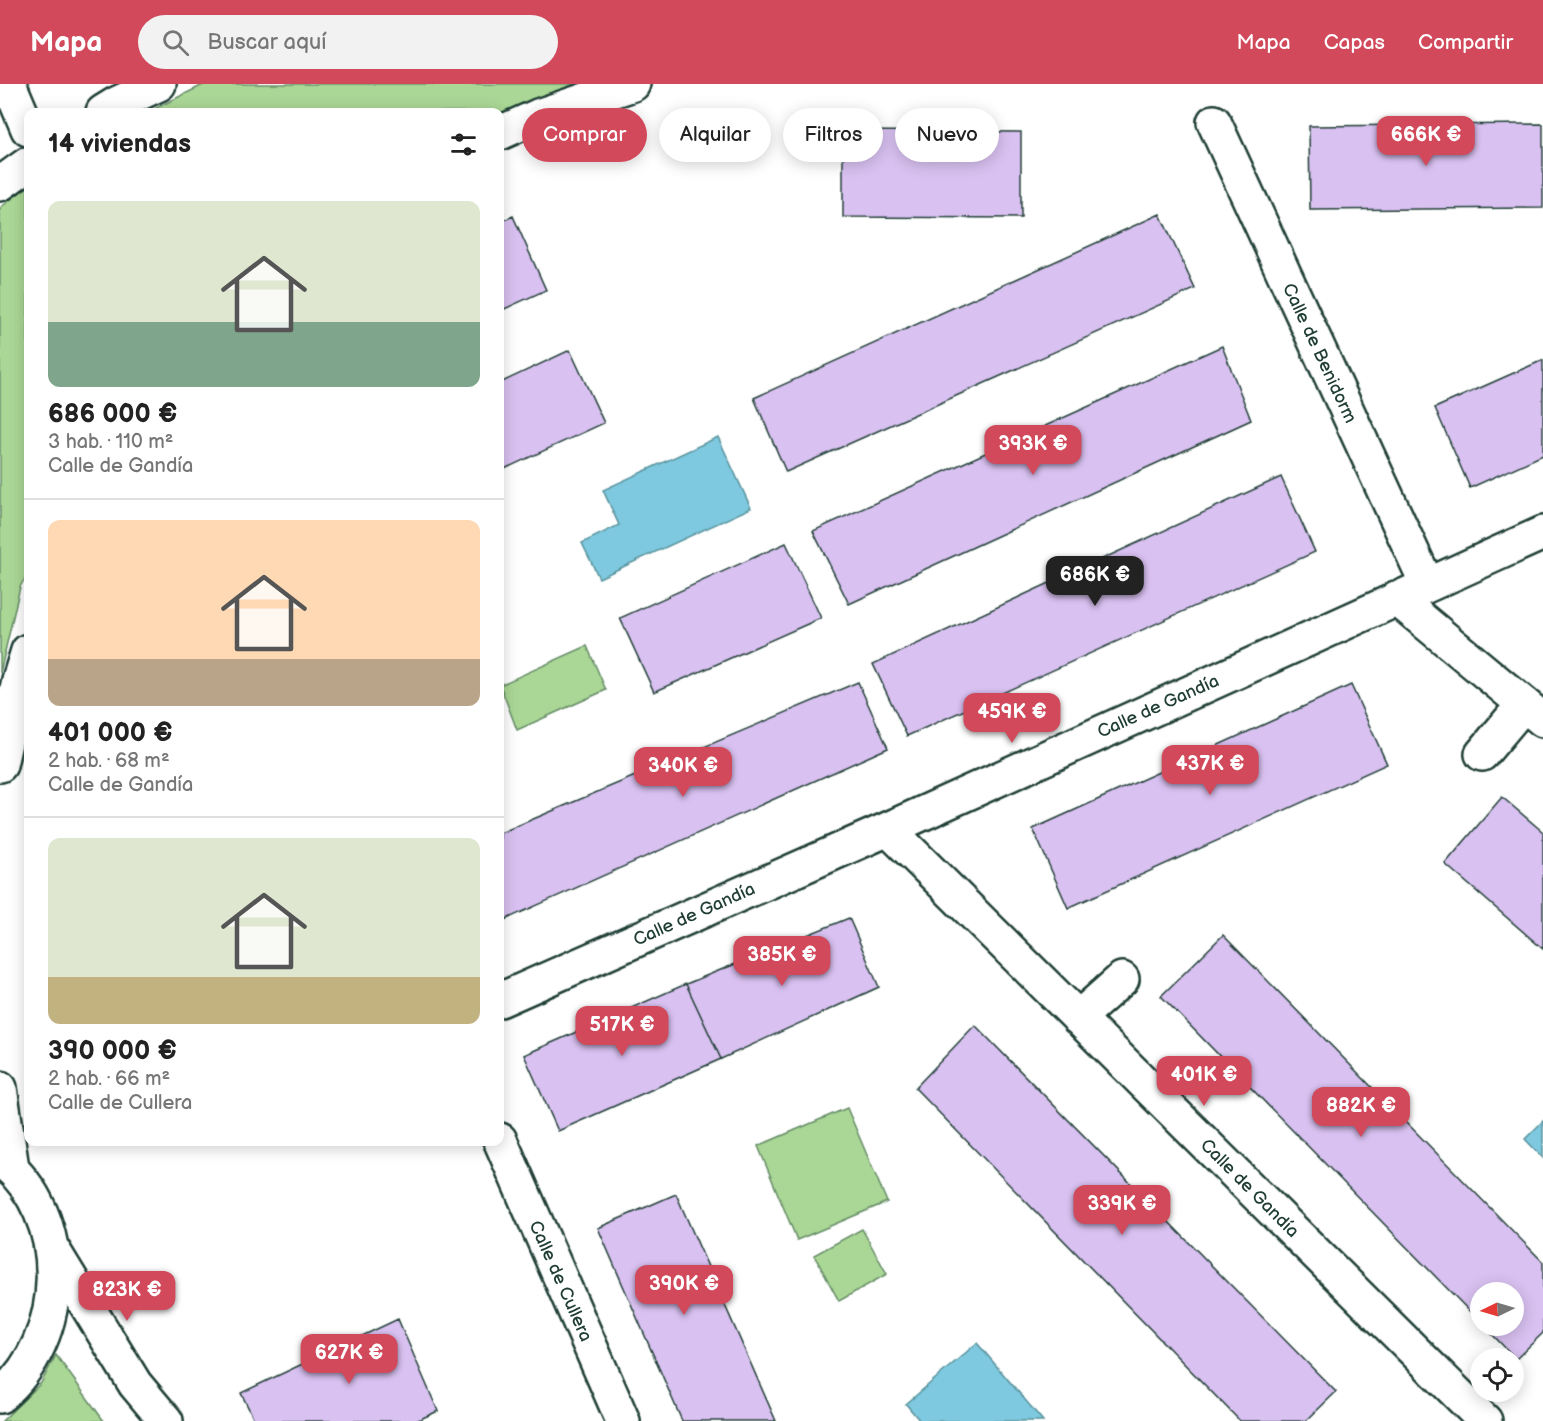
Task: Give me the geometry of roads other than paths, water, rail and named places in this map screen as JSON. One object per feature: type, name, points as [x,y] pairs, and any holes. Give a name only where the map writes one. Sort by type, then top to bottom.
[{"type":"street","points":[[9,84],[24,120]]},
{"type":"street","points":[[111,108],[159,84]]},
{"type":"street","points":[[504,131],[538,116],[633,84]]},
{"type":"street","name":"Calle de Benidorm","points":[[1214,122],[1427,584]]},
{"type":"street","points":[[0,184],[24,167]]},
{"type":"street","name":"Calle de Gandía","points":[[504,998],[888,829],[1543,533]]},
{"type":"street","points":[[1396,598],[1534,712],[1482,754]]},
{"type":"street","points":[[0,765],[24,664]]},
{"type":"street","name":"Calle de Gandía","points":[[888,829],[1485,1421]]},
{"type":"street","points":[[1078,1018],[1122,979]]},
{"type":"street","points":[[0,1088],[6,1163],[37,1205],[52,1248],[135,1384],[166,1421]]},
{"type":"street","name":"Calle de Cullera","points":[[503,1146],[623,1421]]},
{"type":"street","points":[[0,1396],[13,1386],[40,1344],[54,1297],[52,1248]]},
{"type":"water","points":[[718,437],[751,508],[599,578],[582,543],[619,525],[603,490]]},
{"type":"water","points":[[1543,1121],[1543,1158],[1525,1139]]},
{"type":"water","points":[[977,1343],[1043,1421],[920,1421],[906,1404]]}]
